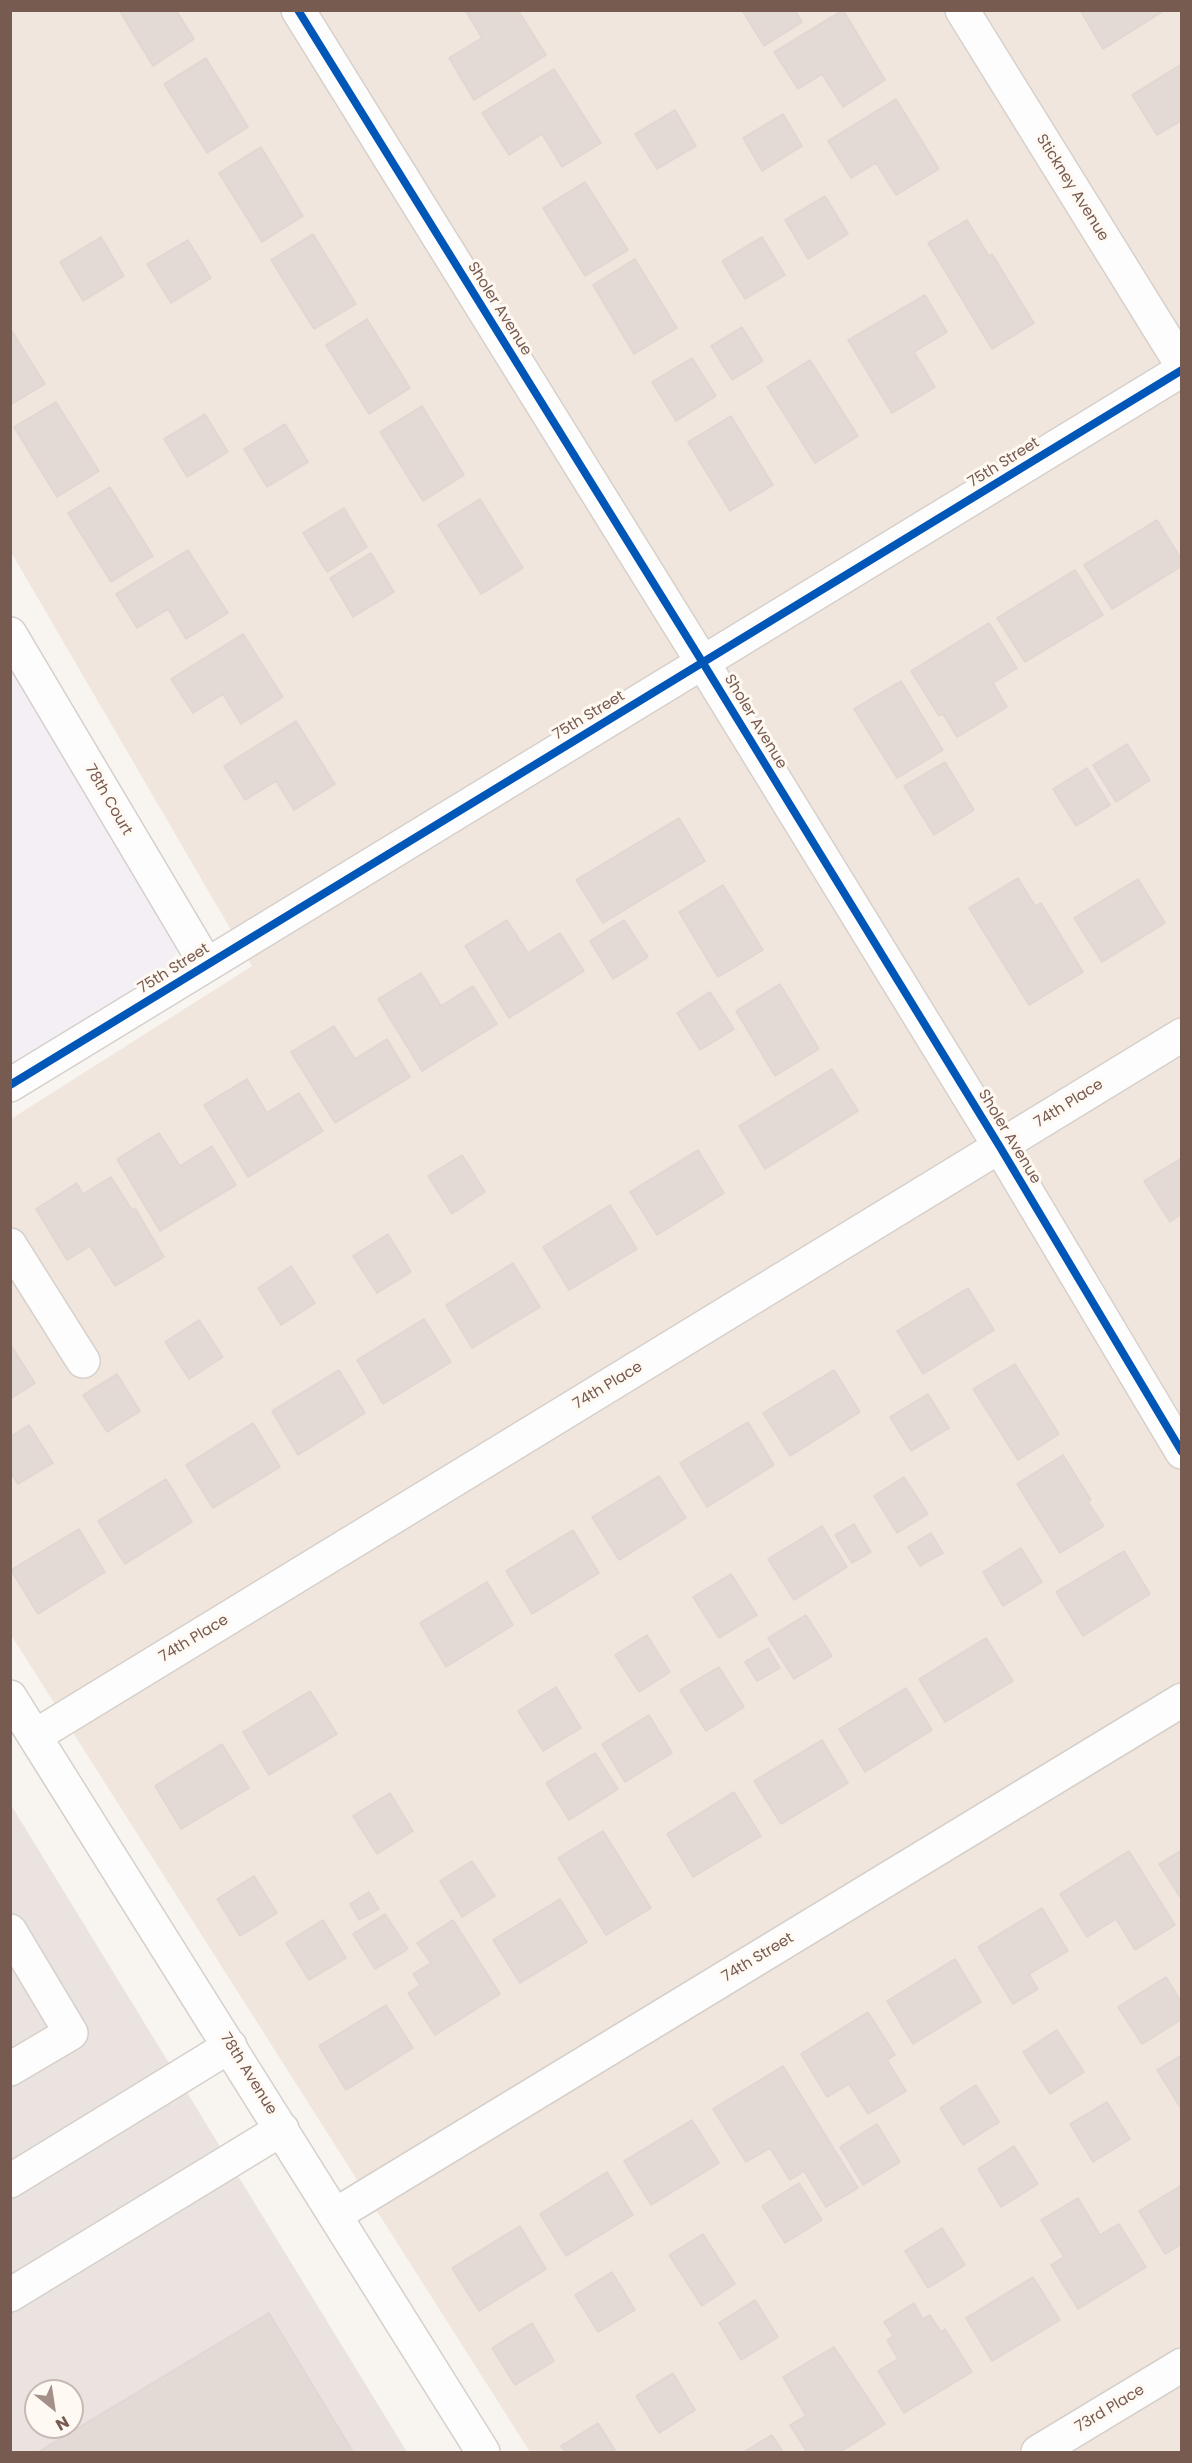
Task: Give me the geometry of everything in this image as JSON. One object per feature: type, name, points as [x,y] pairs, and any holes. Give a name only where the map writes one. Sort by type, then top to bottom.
[{"type":"street","name":"Sholer Avenue","points":[[298,10],[1000,1146],[1182,1452]]},
{"type":"street","name":"Stickney Avenue","points":[[962,10],[1182,365]]},
{"type":"street","name":"75th Street","points":[[10,1085],[1182,370]]},
{"type":"street","name":"78th Court","points":[[10,634],[206,964]]},
{"type":"street","name":"74th Place","points":[[35,1736],[1182,1035]]},
{"type":"street","points":[[10,1245],[83,1361]]},
{"type":"street","name":"78th Avenue","points":[[10,1697],[483,2452]]},
{"type":"street","name":"74th Street","points":[[334,2215],[1182,1700]]},
{"type":"street","points":[[10,1931],[71,2033],[10,2069]]},
{"type":"street","points":[[10,2181],[230,2046]]},
{"type":"street","points":[[10,2295],[282,2129]]},
{"type":"street","name":"73rd Place","points":[[1038,2452],[1182,2365]]},
{"type":"shaded area","points":[[11,11],[1181,11],[1181,2452],[530,2452],[11,1635],[11,1119],[252,966],[11,552]]},
{"type":"shaded area","points":[[10,661],[173,926],[177,951],[167,968],[149,982],[10,1066]]},
{"type":"shaded area","points":[[11,1805],[407,2452],[11,2452]]},
{"type":"building","points":[[119,10],[176,10],[194,39],[153,66]]},
{"type":"building","points":[[465,10],[518,10],[546,55],[474,100],[449,58],[482,38]]},
{"type":"building","points":[[742,10],[795,10],[802,22],[764,46]]},
{"type":"building","points":[[843,10],[885,80],[843,107],[822,74],[798,89],[774,52]]},
{"type":"building","points":[[1080,10],[1165,10],[1103,49]]},
{"type":"building","points":[[206,58],[248,127],[207,153],[164,84]]},
{"type":"building","points":[[1182,64],[1182,120],[1157,135],[1132,95]]},
{"type":"building","points":[[554,69],[601,143],[562,167],[542,134],[509,155],[482,113]]},
{"type":"building","points":[[896,99],[939,169],[896,195],[876,163],[851,178],[828,141]]},
{"type":"building","points":[[675,110],[696,146],[657,169],[635,134]]},
{"type":"building","points":[[783,114],[802,146],[762,171],[743,138]]},
{"type":"building","points":[[261,147],[303,216],[262,242],[219,173]]},
{"type":"building","points":[[585,182],[628,250],[585,276],[543,208]]},
{"type":"building","points":[[825,196],[848,234],[808,259],[785,220]]},
{"type":"building","points":[[967,220],[989,256],[992,254],[1034,323],[992,349],[928,243]]},
{"type":"building","points":[[313,234],[356,304],[314,329],[271,260]]},
{"type":"building","points":[[101,237],[124,276],[83,301],[60,262]]},
{"type":"building","points":[[762,237],[785,275],[745,299],[722,261]]},
{"type":"building","points":[[188,240],[211,278],[171,303],[147,264]]},
{"type":"building","points":[[635,259],[677,328],[634,354],[593,285]]},
{"type":"building","points":[[925,295],[947,332],[914,352],[935,387],[892,413],[848,340]]},
{"type":"building","points":[[367,319],[410,388],[369,414],[326,345]]},
{"type":"building","points":[[742,327],[763,361],[732,380],[711,346]]},
{"type":"building","points":[[10,328],[45,384],[10,405]]},
{"type":"building","points":[[692,358],[716,396],[676,421],[652,382]]},
{"type":"building","points":[[810,360],[858,436],[815,463],[767,387]]},
{"type":"building","points":[[56,402],[99,471],[57,497],[14,427]]},
{"type":"building","points":[[422,406],[464,475],[423,501],[380,432]]},
{"type":"building","points":[[205,414],[228,452],[187,477],[164,439]]},
{"type":"building","points":[[731,416],[773,485],[730,511],[688,442]]},
{"type":"building","points":[[285,424],[308,462],[267,487],[244,449]]},
{"type":"building","points":[[110,487],[153,556],[111,582],[68,513]]},
{"type":"building","points":[[480,499],[523,568],[481,594],[438,525]]},
{"type":"building","points":[[344,508],[367,547],[327,572],[303,533]]},
{"type":"building","points":[[1157,520],[1182,560],[1182,566],[1112,609],[1084,565]]},
{"type":"building","points":[[188,550],[228,613],[186,639],[168,609],[137,628],[116,594]]},
{"type":"building","points":[[371,553],[394,592],[353,617],[330,578]]},
{"type":"building","points":[[1075,570],[1103,615],[1025,662],[997,618]]},
{"type":"building","points":[[989,623],[1017,668],[993,683],[1007,707],[957,737],[943,714],[939,716],[911,671]]},
{"type":"building","points":[[243,634],[283,697],[241,724],[223,694],[193,713],[171,679]]},
{"type":"building","points":[[901,681],[943,750],[897,778],[854,709]]},
{"type":"building","points":[[296,721],[335,784],[294,810],[276,781],[245,800],[224,766]]},
{"type":"building","points":[[1127,744],[1150,780],[1116,802],[1093,765]]},
{"type":"building","points":[[945,762],[974,810],[934,835],[904,786]]},
{"type":"building","points":[[1087,768],[1110,805],[1076,826],[1053,789]]},
{"type":"building","points":[[679,818],[705,861],[603,923],[576,880]]},
{"type":"building","points":[[1018,878],[1035,906],[1041,903],[1083,972],[1029,1005],[969,908]]},
{"type":"building","points":[[1138,879],[1165,923],[1102,962],[1074,918]]},
{"type":"building","points":[[723,885],[763,950],[718,977],[679,912]]},
{"type":"building","points":[[507,920],[528,953],[560,933],[584,971],[509,1018],[465,946]]},
{"type":"building","points":[[624,920],[648,957],[613,979],[590,941]]},
{"type":"building","points":[[421,973],[441,1006],[473,986],[497,1024],[422,1071],[378,999]]},
{"type":"building","points":[[780,984],[819,1049],[775,1076],[736,1011]]},
{"type":"building","points":[[710,992],[734,1029],[700,1050],[677,1013]]},
{"type":"building","points":[[334,1026],[355,1059],[387,1039],[410,1077],[335,1123],[291,1052]]},
{"type":"building","points":[[832,1069],[858,1111],[765,1169],[739,1126]]},
{"type":"building","points":[[247,1079],[267,1113],[299,1093],[323,1131],[248,1177],[204,1105]]},
{"type":"building","points":[[159,1133],[180,1166],[212,1146],[236,1185],[160,1231],[117,1159]]},
{"type":"building","points":[[698,1150],[724,1193],[657,1235],[630,1192]]},
{"type":"building","points":[[462,1155],[485,1192],[452,1214],[428,1176]]},
{"type":"building","points":[[1182,1158],[1182,1214],[1170,1222],[1144,1181]]},
{"type":"building","points":[[111,1177],[132,1210],[135,1208],[164,1257],[115,1286],[90,1246],[67,1260],[36,1209],[77,1183],[83,1194]]},
{"type":"building","points":[[610,1205],[637,1249],[569,1290],[543,1247]]},
{"type":"building","points":[[388,1234],[411,1272],[377,1293],[353,1256]]},
{"type":"building","points":[[513,1263],[540,1307],[472,1348],[446,1305]]},
{"type":"building","points":[[291,1266],[315,1303],[281,1325],[258,1288]]},
{"type":"building","points":[[968,1288],[994,1330],[923,1374],[897,1331]]},
{"type":"building","points":[[424,1319],[451,1362],[383,1404],[357,1360]]},
{"type":"building","points":[[199,1320],[223,1357],[189,1379],[165,1342]]},
{"type":"building","points":[[10,1344],[35,1383],[10,1399]]},
{"type":"building","points":[[1015,1364],[1059,1434],[1018,1460],[973,1389]]},
{"type":"building","points":[[339,1370],[365,1413],[298,1455],[272,1411]]},
{"type":"building","points":[[834,1370],[860,1412],[790,1456],[763,1413]]},
{"type":"building","points":[[117,1374],[140,1411],[107,1432],[83,1395]]},
{"type":"building","points":[[928,1394],[949,1428],[911,1451],[890,1417]]},
{"type":"building","points":[[748,1422],[774,1465],[707,1507],[680,1463]]},
{"type":"building","points":[[253,1423],[280,1467],[213,1508],[186,1465]]},
{"type":"building","points":[[29,1425],[53,1463],[18,1484],[10,1471],[10,1437]]},
{"type":"building","points":[[1063,1455],[1091,1500],[1088,1502],[1104,1526],[1060,1553],[1017,1484]]},
{"type":"building","points":[[659,1476],[686,1518],[619,1560],[592,1517]]},
{"type":"building","points":[[904,1477],[928,1514],[897,1533],[874,1496]]},
{"type":"building","points":[[166,1479],[192,1522],[125,1564],[98,1521]]},
{"type":"building","points":[[854,1524],[871,1552],[852,1563],[835,1535]]},
{"type":"building","points":[[822,1526],[847,1567],[794,1600],[768,1559]]},
{"type":"building","points":[[79,1529],[105,1572],[38,1614],[11,1570]]},
{"type":"building","points":[[573,1530],[599,1573],[532,1614],[506,1571]]},
{"type":"building","points":[[931,1533],[943,1553],[920,1566],[908,1547]]},
{"type":"building","points":[[1021,1548],[1042,1582],[1003,1606],[983,1572]]},
{"type":"building","points":[[1124,1551],[1150,1594],[1083,1636],[1056,1592]]},
{"type":"building","points":[[731,1574],[757,1615],[719,1638],[693,1597]]},
{"type":"building","points":[[487,1582],[513,1625],[446,1667],[420,1623]]},
{"type":"building","points":[[806,1615],[832,1656],[794,1679],[768,1638]]},
{"type":"building","points":[[647,1635],[670,1672],[639,1692],[615,1655]]},
{"type":"building","points":[[986,1638],[1013,1681],[945,1722],[919,1679]]},
{"type":"building","points":[[768,1648],[780,1668],[757,1681],[745,1662]]},
{"type":"building","points":[[719,1667],[744,1707],[706,1731],[680,1690]]},
{"type":"building","points":[[556,1687],[581,1728],[543,1751],[518,1711]]},
{"type":"building","points":[[906,1688],[932,1730],[865,1772],[839,1729]]},
{"type":"building","points":[[310,1691],[337,1734],[269,1775],[243,1732]]},
{"type":"building","points":[[649,1715],[672,1753],[625,1782],[602,1744]]},
{"type":"building","points":[[822,1740],[848,1783],[781,1824],[754,1781]]},
{"type":"building","points":[[222,1744],[249,1788],[181,1829],[155,1786]]},
{"type":"building","points":[[595,1753],[618,1789],[569,1820],[546,1783]]},
{"type":"building","points":[[734,1792],[761,1836],[693,1877],[667,1834]]},
{"type":"building","points":[[390,1793],[413,1831],[377,1854],[353,1816]]},
{"type":"building","points":[[603,1831],[651,1908],[606,1935],[558,1858]]},
{"type":"building","points":[[1182,1850],[1182,1897],[1180,1897],[1159,1864]]},
{"type":"building","points":[[1129,1851],[1175,1925],[1135,1950],[1116,1919],[1087,1937],[1060,1894]]},
{"type":"building","points":[[472,1861],[495,1896],[462,1917],[440,1881]]},
{"type":"building","points":[[254,1876],[277,1913],[240,1936],[217,1899]]},
{"type":"building","points":[[369,1892],[379,1909],[359,1920],[350,1904]]},
{"type":"building","points":[[560,1899],[587,1942],[520,1983],[493,1940]]},
{"type":"building","points":[[1042,1908],[1068,1951],[1029,1974],[1038,1989],[1013,2004],[978,1947]]},
{"type":"building","points":[[385,1914],[408,1949],[375,1969],[353,1934]]},
{"type":"building","points":[[323,1920],[346,1958],[309,1980],[286,1943]]},
{"type":"building","points":[[453,1920],[500,1994],[435,2035],[408,1993],[420,1985],[413,1974],[431,1963],[417,1943]]},
{"type":"building","points":[[955,1959],[981,2002],[913,2044],[887,2001]]},
{"type":"building","points":[[1166,1977],[1182,2003],[1182,2019],[1142,2044],[1118,2007]]},
{"type":"building","points":[[386,2005],[413,2048],[346,2090],[319,2046]]},
{"type":"building","points":[[868,2012],[895,2055],[887,2060],[906,2091],[868,2114],[849,2084],[827,2097],[801,2054]]},
{"type":"building","points":[[1057,2030],[1084,2072],[1050,2094],[1023,2052]]},
{"type":"building","points":[[1182,2055],[1182,2106],[1180,2107],[1157,2070]]},
{"type":"building","points":[[783,2066],[858,2188],[826,2207],[804,2171],[790,2180],[770,2148],[746,2162],[713,2109]]},
{"type":"building","points":[[976,2085],[999,2122],[963,2145],[940,2108]]},
{"type":"building","points":[[1107,2102],[1130,2139],[1093,2162],[1070,2124]]},
{"type":"building","points":[[692,2120],[719,2163],[651,2205],[624,2161]]},
{"type":"building","points":[[877,2124],[900,2162],[863,2185],[840,2147]]},
{"type":"building","points":[[1014,2146],[1038,2184],[1001,2207],[978,2169]]},
{"type":"building","points":[[607,2172],[633,2215],[566,2256],[540,2214]]},
{"type":"building","points":[[799,2183],[822,2220],[785,2243],[762,2206]]},
{"type":"building","points":[[1182,2185],[1182,2244],[1165,2254],[1139,2211]]},
{"type":"building","points":[[1078,2198],[1100,2235],[1119,2224],[1146,2267],[1078,2309],[1051,2265],[1064,2257],[1041,2220]]},
{"type":"building","points":[[520,2226],[546,2269],[479,2311],[452,2268]]},
{"type":"building","points":[[942,2228],[965,2265],[928,2288],[905,2251]]},
{"type":"building","points":[[703,2234],[735,2284],[702,2306],[669,2255]]},
{"type":"building","points":[[612,2272],[635,2310],[598,2332],[575,2295]]},
{"type":"building","points":[[1033,2277],[1060,2320],[992,2361],[966,2318]]},
{"type":"building","points":[[755,2300],[778,2337],[741,2360],[719,2323]]},
{"type":"building","points":[[914,2303],[923,2319],[930,2315],[941,2332],[945,2329],[972,2372],[904,2413],[878,2371],[898,2359],[887,2340],[893,2336],[884,2322]]},
{"type":"building","points":[[269,2313],[353,2452],[38,2452],[60,2439],[84,2439],[84,2424]]},
{"type":"building","points":[[532,2323],[554,2361],[515,2385],[492,2348]]},
{"type":"building","points":[[834,2347],[885,2424],[840,2452],[807,2452],[790,2425],[806,2416],[783,2377]]},
{"type":"building","points":[[673,2373],[695,2410],[659,2433],[636,2396]]},
{"type":"building","points":[[598,2423],[616,2452],[565,2452],[561,2446]]},
{"type":"building","points":[[772,2435],[783,2452],[744,2452]]},
{"type":"cycle path","points":[[298,10],[1000,1147],[1182,1452]]},
{"type":"cycle path","points":[[10,1085],[1182,370]]}]
